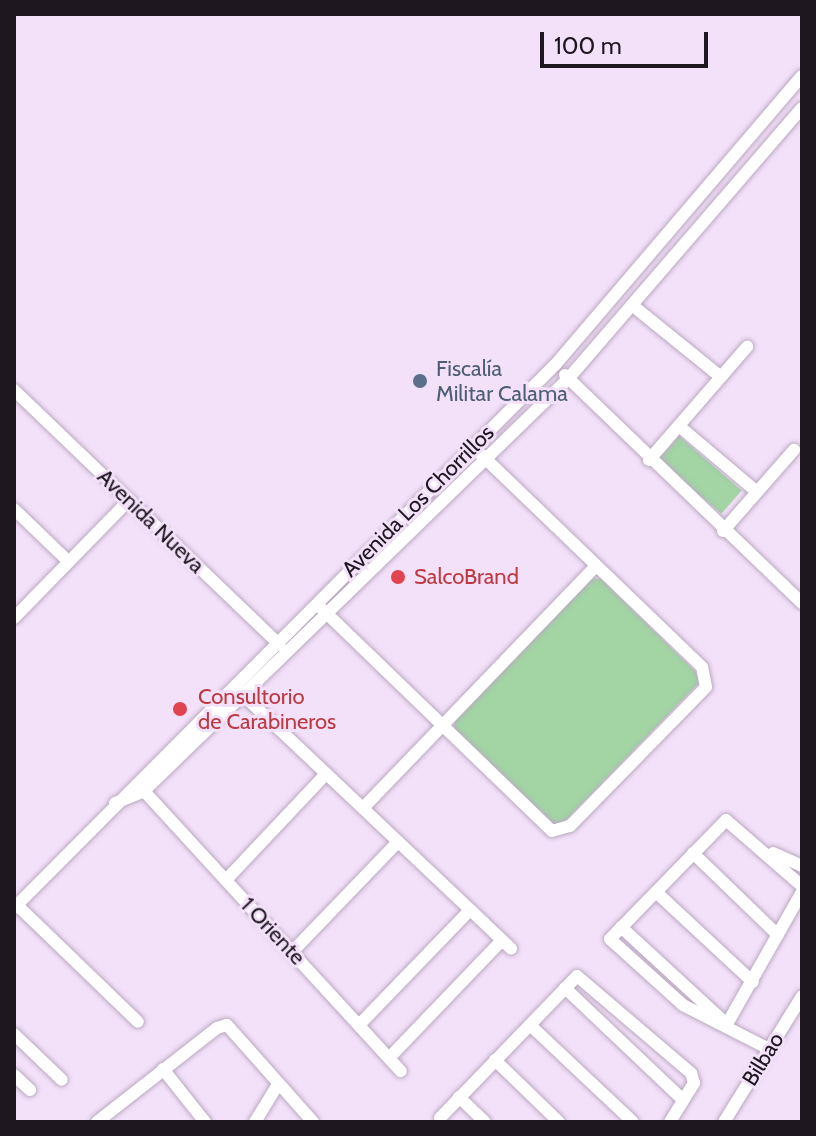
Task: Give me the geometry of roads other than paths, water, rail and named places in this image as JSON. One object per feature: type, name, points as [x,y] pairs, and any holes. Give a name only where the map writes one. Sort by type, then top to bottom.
[{"type":"street","name":"Avenida Los Chorrillos","points":[[15,906],[113,804],[555,365],[802,76]]},
{"type":"street","name":"Avenida Los Chorrillos","points":[[144,791],[568,379],[802,108]]},
{"type":"street","points":[[632,305],[721,377]]},
{"type":"street","points":[[649,460],[747,347]]},
{"type":"street","points":[[555,365],[649,460],[802,603]]},
{"type":"street","name":"Avenida Nueva","points":[[14,390],[287,652]]},
{"type":"street","points":[[679,426],[757,492]]},
{"type":"street","points":[[316,602],[552,831],[570,826],[706,687],[702,667],[594,568],[473,446]]},
{"type":"street","points":[[723,531],[794,450]]},
{"type":"street","points":[[14,618],[129,500]]},
{"type":"street","points":[[14,509],[69,562]]},
{"type":"street","points":[[385,534],[396,546]]},
{"type":"street","points":[[363,808],[594,568]]},
{"type":"street","points":[[243,695],[506,944],[389,1058]]},
{"type":"street","points":[[226,880],[326,774]]},
{"type":"street","points":[[113,804],[144,791]]},
{"type":"street","name":"1 Oriente","points":[[144,791],[401,1071]]},
{"type":"street","points":[[769,1049],[727,1024],[683,1005],[610,939],[720,824],[733,822],[767,850],[802,886]]},
{"type":"street","points":[[292,952],[398,842]]},
{"type":"street","points":[[767,850],[802,866]]},
{"type":"street","points":[[693,853],[778,935]]},
{"type":"street","points":[[656,892],[753,982]]},
{"type":"street","points":[[727,1024],[802,892]]},
{"type":"street","points":[[15,906],[138,1022]]},
{"type":"street","points":[[359,1025],[470,910]]},
{"type":"street","points":[[621,927],[727,1024]]},
{"type":"street","points":[[440,1118],[577,976],[694,1080],[670,1122]]},
{"type":"street","points":[[565,988],[683,1100]]},
{"type":"street","name":"Bilbao","points":[[724,1122],[802,996]]},
{"type":"street","points":[[97,1122],[114,1117],[163,1069],[227,1025],[277,1086],[313,1122]]},
{"type":"street","points":[[530,1025],[633,1122]]},
{"type":"street","points":[[14,1034],[62,1080]]},
{"type":"street","points":[[495,1060],[559,1122]]},
{"type":"street","points":[[163,1069],[205,1122]]},
{"type":"street","points":[[14,1075],[30,1090]]},
{"type":"street","points":[[255,1122],[277,1086]]},
{"type":"street","points":[[459,1097],[485,1122]]},
{"type":"place","name":"Fiscalía Militar Calama","points":[[420,381]]},
{"type":"place","name":"SalcoBrand","points":[[398,577]]},
{"type":"place","name":"Consultorio de Carabineros","points":[[180,709]]}]
